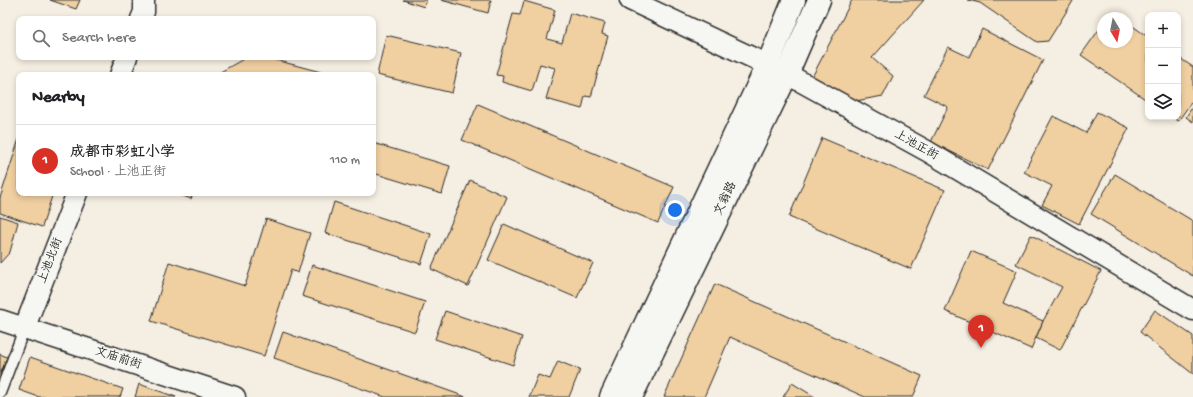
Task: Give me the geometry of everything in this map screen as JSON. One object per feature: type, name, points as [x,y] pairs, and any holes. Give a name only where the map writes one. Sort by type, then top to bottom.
[{"type":"main road","name":"文翁路","points":[[631,397],[777,69],[794,0]]},
{"type":"main road","name":"文翁路","points":[[611,397],[777,69],[819,0]]},
{"type":"street","points":[[142,16],[144,12],[144,0]]},
{"type":"street","name":"上池正街","points":[[630,0],[777,69],[927,151],[1193,310]]},
{"type":"street","points":[[121,72],[126,60]]},
{"type":"street","name":"上池北街","points":[[24,329],[76,196]]},
{"type":"street","name":"文庙前街","points":[[0,320],[235,397]]},
{"type":"lane","points":[[0,394],[24,329]]},
{"type":"building","points":[[50,0],[80,0],[76,9]]},
{"type":"building","points":[[403,0],[426,0],[424,7]]},
{"type":"building","points":[[441,0],[491,0],[488,13]]},
{"type":"building","points":[[852,0],[924,0],[872,58],[893,76],[883,96],[850,102],[811,79]]},
{"type":"building","points":[[968,0],[1073,1],[1048,41],[1037,42],[980,3]]},
{"type":"building","points":[[524,1],[555,10],[547,39],[562,43],[570,13],[605,23],[602,34],[608,36],[591,97],[585,96],[582,109],[546,99],[555,68],[540,64],[532,91],[502,82],[503,76],[496,75],[513,14],[520,15]]},
{"type":"building","points":[[1133,26],[1145,35],[1145,99],[1081,55],[1097,32],[1097,48],[1133,48]]},
{"type":"building","points":[[982,29],[1043,60],[988,170],[931,142],[948,107],[924,95],[948,47],[969,57]]},
{"type":"building","points":[[386,35],[461,53],[452,93],[377,75]]},
{"type":"building","points":[[1181,59],[1193,67],[1193,100],[1181,117]]},
{"type":"building","points":[[242,60],[275,60],[321,72],[220,72]]},
{"type":"building","points":[[478,104],[674,187],[658,223],[462,140]]},
{"type":"building","points":[[1193,106],[1193,122],[1186,117]]},
{"type":"building","points":[[1097,112],[1129,128],[1079,224],[1042,205],[1052,186],[1024,172],[1053,116],[1086,133]]},
{"type":"building","points":[[822,138],[945,190],[911,269],[789,217]]},
{"type":"building","points":[[376,144],[450,166],[442,194],[376,174]]},
{"type":"building","points":[[16,148],[16,196],[52,196],[42,227],[0,213],[0,198]]},
{"type":"building","points":[[1115,174],[1193,221],[1193,276],[1091,214]]},
{"type":"building","points":[[470,180],[507,197],[468,286],[431,269]]},
{"type":"building","points":[[183,196],[192,196],[191,199]]},
{"type":"building","points":[[334,202],[431,234],[421,264],[325,233]]},
{"type":"building","points":[[0,216],[18,222],[10,252],[0,263]]},
{"type":"building","points":[[266,219],[310,233],[298,273],[291,270],[264,356],[151,321],[169,262],[245,286]]},
{"type":"building","points":[[504,224],[593,263],[577,298],[488,260]]},
{"type":"building","points":[[1031,235],[1101,271],[1060,350],[1036,338],[1043,321],[1062,287],[1016,264]]},
{"type":"building","points":[[971,251],[1017,271],[1003,303],[1043,321],[1031,349],[945,311]]},
{"type":"building","points":[[312,265],[425,302],[415,332],[302,296]]},
{"type":"building","points":[[715,284],[922,376],[913,397],[865,397],[730,337],[704,397],[664,397]]},
{"type":"building","points":[[1155,310],[1193,336],[1193,374],[1140,332]]},
{"type":"building","points":[[445,311],[522,337],[513,365],[435,339]]},
{"type":"building","points":[[283,332],[466,397],[385,397],[274,358]]},
{"type":"building","points":[[0,354],[7,357],[0,376]]},
{"type":"building","points":[[30,357],[123,389],[120,397],[39,397],[19,390]]},
{"type":"building","points":[[558,361],[580,370],[569,397],[529,397],[538,375],[550,379]]},
{"type":"building","points":[[792,383],[815,397],[783,397]]},
{"type":"building","points":[[139,384],[176,397],[135,397]]},
{"type":"place","name":"成都市彩虹小学","points":[[981,348]]}]
